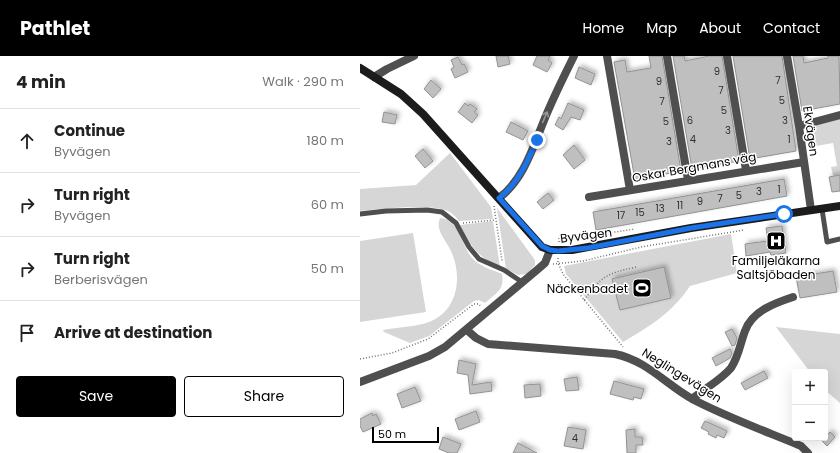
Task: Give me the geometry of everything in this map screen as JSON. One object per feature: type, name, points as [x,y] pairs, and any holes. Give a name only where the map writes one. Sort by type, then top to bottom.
[{"type":"street","points":[[374,77],[414,56]]},
{"type":"street","points":[[499,198],[505,194],[528,161],[558,86],[574,56]]},
{"type":"street","points":[[607,56],[630,190]]},
{"type":"street","points":[[667,56],[688,180]]},
{"type":"street","points":[[726,56],[746,170]]},
{"type":"street","name":"Ekvägen","points":[[787,56],[811,210]]},
{"type":"street","name":"Byvägen","points":[[360,68],[401,94],[423,114],[534,238],[550,250],[588,248],[691,228],[840,206]]},
{"type":"street","points":[[799,126],[840,115]]},
{"type":"street","name":"Oskar Bergmans väg","points":[[589,198],[746,170],[804,162]]},
{"type":"street","points":[[360,382],[429,356],[445,347],[545,263],[550,250]]},
{"type":"street","points":[[692,399],[730,369],[738,356],[749,322],[762,310],[793,297]]},
{"type":"street","name":"Neglingevägen","points":[[467,330],[476,338],[488,344],[615,354],[632,358],[692,399],[723,415],[802,446],[808,453]]},
{"type":"lane","points":[[822,209],[827,242],[840,239]]},
{"type":"lane","points":[[360,214],[386,211],[427,210],[442,212],[456,223],[469,247],[479,259],[504,270],[522,282]]},
{"type":"path","points":[[499,198],[493,202],[504,270]]},
{"type":"path","points":[[456,223],[495,220]]},
{"type":"path","points":[[549,266],[558,263],[583,261],[641,247],[750,228]]},
{"type":"path","points":[[558,263],[563,274],[632,358]]},
{"type":"path","points":[[584,300],[597,283],[608,274],[636,267]]},
{"type":"path","points":[[360,359],[392,353],[420,343],[442,331],[474,304],[479,304],[483,308]]},
{"type":"shaded area","points":[[840,119],[840,175],[833,176],[831,167],[837,166],[833,143],[810,147],[808,127]]},
{"type":"shaded area","points":[[450,153],[491,207],[493,219],[459,221],[448,211],[430,207],[405,207],[360,211],[360,189],[416,185]]},
{"type":"shaded area","points":[[497,208],[535,260],[535,265],[527,274],[518,275],[506,269]]},
{"type":"shaded area","points":[[440,218],[452,223],[474,260],[502,274],[502,284],[499,291],[485,303],[479,300],[474,301],[429,336],[410,343],[384,332],[383,330],[424,324],[439,317],[447,309],[456,291],[457,280],[454,259],[441,234],[439,226]]},
{"type":"shaded area","points":[[493,221],[500,267],[480,255],[471,245],[460,225]]},
{"type":"shaded area","points":[[413,233],[426,312],[360,322],[360,241]]},
{"type":"shaded area","points":[[731,234],[737,273],[690,286],[676,304],[660,318],[623,342],[566,274],[564,266]]},
{"type":"shaded area","points":[[776,327],[840,334],[840,403],[828,393],[828,369],[808,369]]},
{"type":"building","points":[[496,56],[508,56],[510,64],[498,67]]},
{"type":"building","points":[[537,56],[550,56],[548,60],[552,63],[547,72],[533,65]]},
{"type":"building","points":[[649,56],[662,56],[681,171],[635,180],[614,62],[625,60],[627,72],[651,68]]},
{"type":"building","points":[[673,56],[684,56],[685,61],[709,56],[722,56],[739,161],[692,169]]},
{"type":"building","points":[[733,56],[782,56],[796,151],[750,159]]},
{"type":"building","points":[[793,56],[803,56],[804,63],[828,58],[828,56],[839,56],[840,104],[802,111]]},
{"type":"building","points":[[458,57],[468,72],[455,78],[451,69],[454,67],[451,60]]},
{"type":"building","points":[[579,67],[595,74],[591,85],[575,78]]},
{"type":"building","points":[[431,80],[441,89],[433,98],[424,89]]},
{"type":"building","points":[[465,103],[468,106],[470,104],[477,109],[474,112],[478,115],[472,123],[458,112]]},
{"type":"building","points":[[568,103],[584,110],[580,120],[571,117],[563,130],[555,125],[559,117],[561,119]]},
{"type":"building","points":[[384,112],[397,115],[395,124],[382,122]]},
{"type":"building","points":[[511,122],[528,131],[523,140],[506,132]]},
{"type":"building","points":[[574,145],[585,160],[574,169],[563,155]]},
{"type":"building","points":[[423,149],[433,161],[425,168],[415,156]]},
{"type":"building","points":[[840,175],[840,191],[832,192],[829,177]]},
{"type":"building","points":[[784,179],[787,196],[596,230],[593,212]]},
{"type":"building","points":[[548,193],[554,200],[543,209],[537,202]]},
{"type":"building","name":"Familjeläkarna Saltsjöbaden","points":[[782,226],[786,253],[771,255],[770,252],[746,256],[745,244],[768,241],[766,228]]},
{"type":"building","name":"Näckenbadet","points":[[664,267],[671,298],[620,310],[612,279]]},
{"type":"building","points":[[833,271],[837,292],[800,298],[796,277]]},
{"type":"building","points":[[732,329],[737,338],[735,345],[732,346],[725,332]]},
{"type":"building","points":[[730,349],[732,353],[730,358],[716,366],[712,358]]},
{"type":"building","points":[[459,360],[476,364],[472,385],[491,382],[492,391],[470,394],[468,375],[457,373]]},
{"type":"building","points":[[764,371],[768,378],[745,390],[741,383]]},
{"type":"building","points":[[577,377],[579,390],[566,391],[564,379]]},
{"type":"building","points":[[614,381],[644,389],[641,399],[634,397],[633,400],[610,394]]},
{"type":"building","points":[[540,384],[541,396],[525,398],[524,385]]},
{"type":"building","points":[[415,387],[421,401],[402,408],[397,394]]},
{"type":"building","points":[[476,411],[480,422],[459,430],[455,419]]},
{"type":"building","points":[[372,413],[373,416],[376,414],[381,424],[363,432],[360,426],[360,419]]},
{"type":"building","points":[[705,421],[727,431],[724,438],[717,435],[716,438],[701,428]]},
{"type":"building","points":[[568,427],[586,430],[583,449],[564,446]]},
{"type":"building","points":[[635,429],[635,437],[642,437],[643,445],[636,445],[636,453],[627,453],[626,430]]},
{"type":"building","points":[[830,432],[835,437],[827,446],[822,441],[828,441],[828,434]]},
{"type":"building","points":[[443,437],[461,444],[457,453],[449,453],[439,449]]},
{"type":"building","points":[[518,443],[537,453],[513,453]]},
{"type":"place","name":"Familjeläkarna Saltsjöbaden","points":[[776,241]]},
{"type":"place","name":"Näckenbadet","points":[[642,288]]},
{"type":"route","points":[[537,140],[528,161],[519,176],[505,194],[499,198],[534,238],[542,246],[550,250],[558,251],[588,248],[691,228],[784,214]]}]
